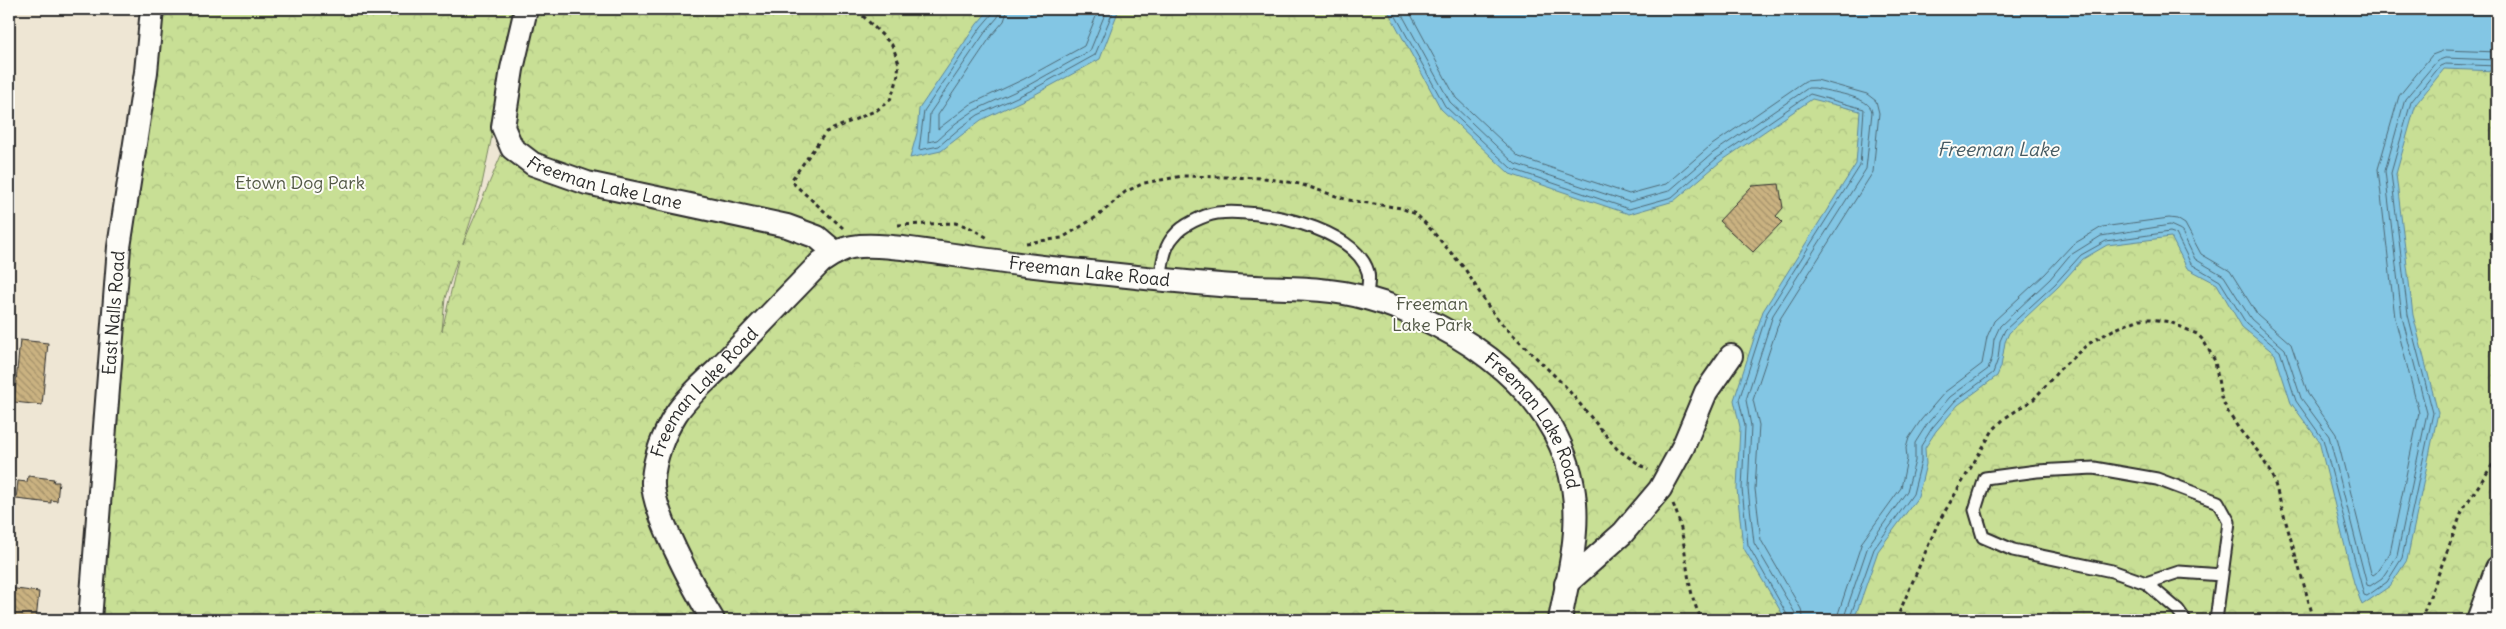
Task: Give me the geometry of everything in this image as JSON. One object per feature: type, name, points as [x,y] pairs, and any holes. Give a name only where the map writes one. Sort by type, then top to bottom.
[{"type":"street","name":"East Nalls Road","points":[[90,620],[119,247],[146,72],[152,9]]},
{"type":"street","name":"Freeman Lake Lane","points":[[526,9],[512,69],[503,127],[512,148],[534,164],[587,183],[787,226],[818,237],[836,253]]},
{"type":"street","name":"Freeman Lake Road","points":[[713,620],[698,595],[672,540],[657,502],[652,482],[660,446],[676,413],[821,262],[851,247],[904,248],[1064,269],[1232,286],[1310,289],[1367,298],[1422,317],[1474,346],[1504,370],[1533,401],[1555,438],[1571,479],[1576,523],[1560,620]]},
{"type":"street","points":[[1566,584],[1623,533],[1660,489],[1683,447],[1706,392],[1731,356]]},
{"type":"street","points":[[2478,620],[2497,568]]},
{"type":"lane","points":[[1160,278],[1164,253],[1174,235],[1193,222],[1216,213],[1271,216],[1326,230],[1353,249],[1368,272],[1367,298]]},
{"type":"lane","points":[[2185,620],[2178,610],[2146,583],[2112,571],[2013,550],[1983,537],[1976,510],[1985,478],[2037,471],[2094,468],[2157,479],[2218,502],[2229,522],[2216,620]]},
{"type":"lane","points":[[2146,583],[2179,572],[2222,575]]},
{"type":"path","points":[[839,223],[794,185],[792,179],[826,132],[877,110],[890,100],[897,81],[899,63],[892,45],[856,9]]},
{"type":"path","points":[[1896,620],[1938,522],[1993,430],[2005,418],[2034,398],[2060,369],[2088,344],[2113,330],[2140,320],[2170,322],[2197,334],[2203,340],[2214,361],[2221,397],[2228,412],[2239,429],[2260,454],[2273,477],[2314,620]]},
{"type":"path","points":[[2421,620],[2463,509],[2497,458]]},
{"type":"green space","name":"Freeman Lake Park","points":[[142,9],[518,9],[481,189],[463,244],[514,125],[535,9],[2497,9],[2497,620],[90,620]],"holes":[[[458,260],[442,331],[445,298]]]},
{"type":"water","points":[[990,9],[1119,9],[1100,59],[1032,96],[981,120],[941,151],[910,158],[917,133],[919,109],[977,24]]},
{"type":"water","name":"Freeman Lake","points":[[1387,9],[2497,9],[2497,71],[2444,69],[2416,104],[2396,174],[2413,315],[2438,413],[2407,560],[2390,586],[2362,605],[2354,583],[2319,441],[2291,403],[2275,354],[2242,327],[2217,284],[2187,268],[2171,237],[2107,245],[2083,259],[2058,287],[2009,333],[1997,376],[1958,405],[1936,431],[1925,448],[1926,464],[1918,497],[1878,551],[1854,620],[1786,620],[1743,547],[1737,489],[1740,427],[1734,400],[1763,311],[1856,164],[1860,111],[1812,99],[1720,162],[1674,201],[1629,214],[1510,174],[1441,109]]},
{"type":"building","points":[[1779,184],[1783,208],[1776,216],[1782,222],[1753,252],[1719,221],[1752,186]]},
{"type":"building","points":[[20,340],[48,343],[42,405],[14,402]]},
{"type":"building","points":[[28,476],[54,479],[53,482],[59,482],[57,501],[51,500],[51,503],[16,499],[18,481],[27,482]]},
{"type":"building","points":[[9,588],[39,592],[36,620],[9,620]]},
{"type":"park label","name":"Etown Dog Park","points":[[300,183]]}]
